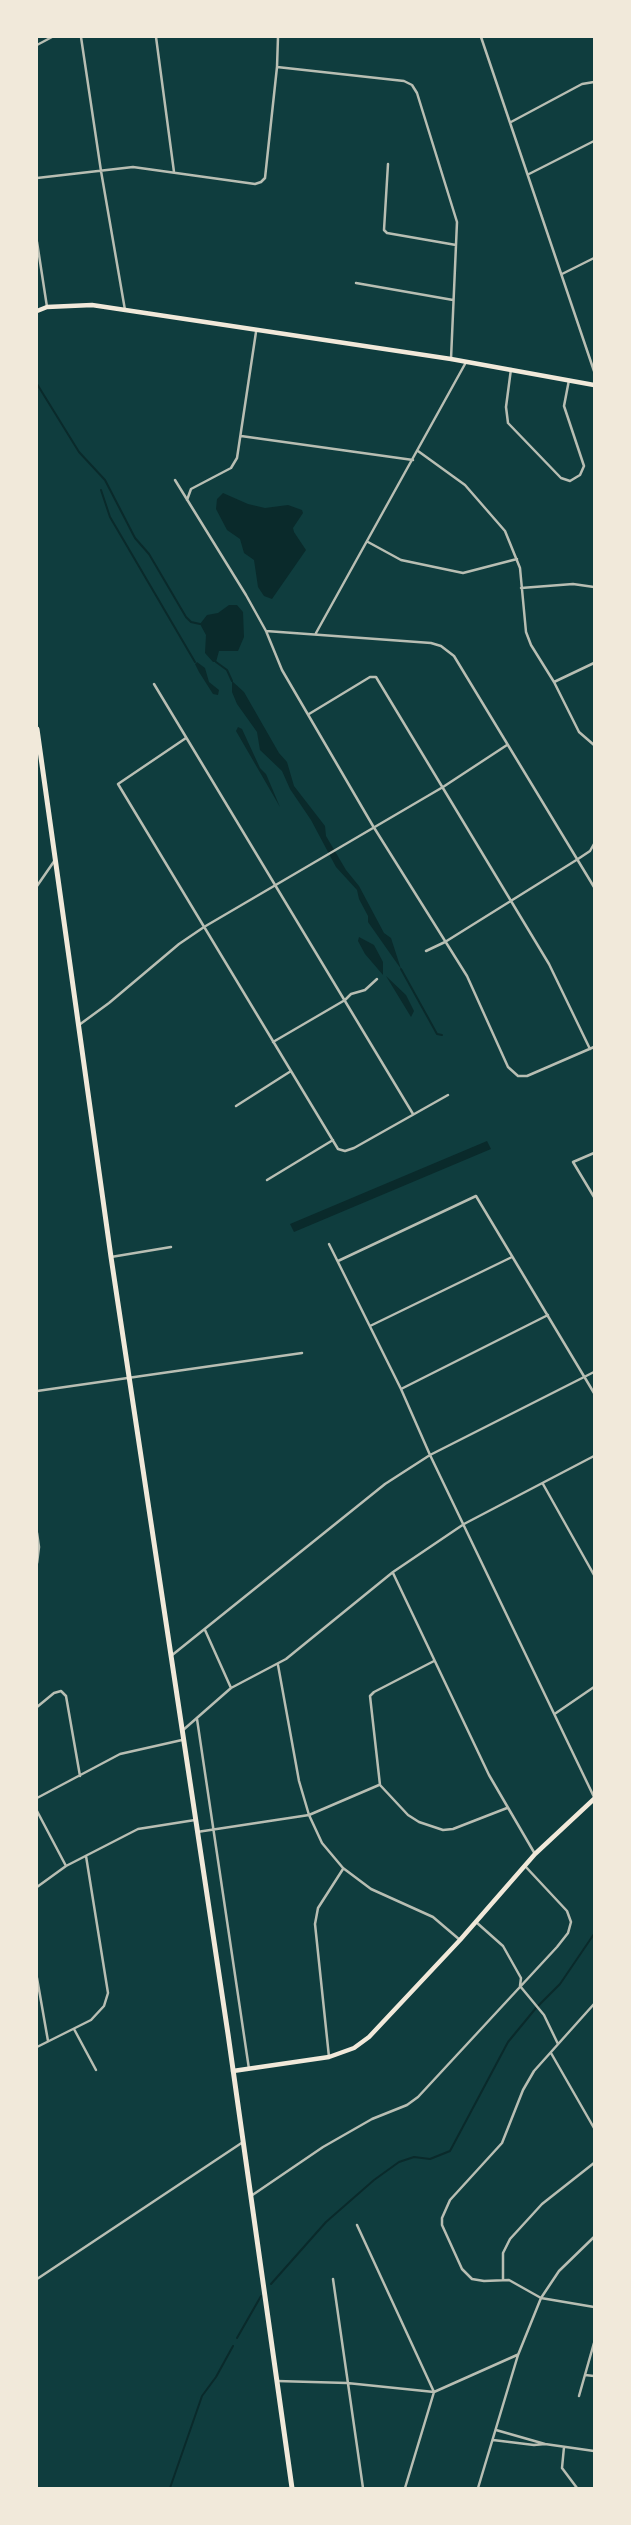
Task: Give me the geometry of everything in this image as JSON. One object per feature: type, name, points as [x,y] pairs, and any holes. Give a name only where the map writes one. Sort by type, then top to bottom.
[{"type":"highway","points":[[37,729],[111,1257],[131,1377],[292,2488]]},
{"type":"main road","points":[[37,311],[47,307],[92,304],[467,361],[594,385]]},
{"type":"main road","points":[[233,2071],[329,2057],[354,2048],[369,2037],[460,1940],[535,1854],[594,1798]]},
{"type":"street","points":[[37,45],[52,37]]},
{"type":"street","points":[[81,37],[100,171],[125,310]]},
{"type":"street","points":[[156,37],[174,172]]},
{"type":"street","points":[[37,178],[132,167],[255,184],[261,182],[264,178],[278,37]]},
{"type":"street","points":[[481,37],[594,372]]},
{"type":"street","points":[[277,67],[404,81],[412,85],[417,93],[456,213],[451,359]]},
{"type":"street","points":[[511,122],[582,84],[594,82]]},
{"type":"street","points":[[528,174],[594,141]]},
{"type":"street","points":[[388,164],[384,230],[387,233],[456,245]]},
{"type":"street","points":[[37,242],[47,307]]},
{"type":"street","points":[[562,274],[594,258]]},
{"type":"street","points":[[356,283],[454,300]]},
{"type":"street","points":[[187,500],[191,489],[231,468],[237,458],[257,328]]},
{"type":"street","points":[[316,633],[467,361]]},
{"type":"street","points":[[511,369],[506,407],[508,423],[561,478],[570,481],[580,475],[584,466],[564,406],[569,380]]},
{"type":"street","points":[[241,436],[413,460]]},
{"type":"street","points":[[418,451],[465,485],[505,531],[517,559],[528,639],[554,682],[579,732],[594,745]]},
{"type":"street","points":[[175,480],[266,631],[282,670],[373,827],[467,976],[508,1067],[517,1076],[539,1072],[592,1048],[549,964],[376,677],[370,677],[309,714]]},
{"type":"street","points":[[368,542],[401,560],[444,571],[475,571],[517,559]]},
{"type":"street","points":[[522,588],[573,584],[594,587]]},
{"type":"street","points":[[266,631],[431,643],[441,646],[454,656],[594,887]]},
{"type":"street","points":[[554,682],[594,663]]},
{"type":"street","points":[[154,684],[413,1114]]},
{"type":"street","points":[[186,738],[118,783],[338,1149],[345,1151],[447,1095]]},
{"type":"street","points":[[79,1025],[204,927],[443,787],[507,744]]},
{"type":"street","points":[[426,951],[445,942],[578,859],[590,851],[594,844]]},
{"type":"street","points":[[37,886],[55,860]]},
{"type":"street","points":[[273,1042],[345,1000],[356,990],[365,989],[377,979]]},
{"type":"street","points":[[236,1106],[291,1071]]},
{"type":"street","points":[[267,1180],[334,1140]]},
{"type":"street","points":[[594,1153],[573,1163],[594,1197]]},
{"type":"street","points":[[338,1261],[476,1196],[594,1393]]},
{"type":"street","points":[[329,1244],[556,1713],[594,1798]]},
{"type":"street","points":[[111,1257],[171,1247]]},
{"type":"street","points":[[370,1326],[512,1256]]},
{"type":"street","points":[[401,1389],[548,1315]]},
{"type":"street","points":[[37,1391],[302,1353]]},
{"type":"street","points":[[171,1656],[385,1484],[430,1455],[594,1372]]},
{"type":"street","points":[[182,1731],[231,1688],[278,1665],[393,1572],[464,1524],[594,1456]]},
{"type":"street","points":[[543,1484],[594,1575]]},
{"type":"street","points":[[37,1533],[37,1563]]},
{"type":"street","points":[[393,1572],[489,1775],[535,1854]]},
{"type":"street","points":[[205,1630],[231,1688]]},
{"type":"street","points":[[435,1661],[370,1696],[380,1785],[408,1815],[419,1822],[443,1830],[453,1829],[507,1808]]},
{"type":"street","points":[[278,1665],[299,1781],[321,1843],[343,1868],[371,1889],[433,1917],[460,1940]]},
{"type":"street","points":[[556,1713],[594,1687]]},
{"type":"street","points":[[37,1707],[54,1693],[61,1692],[66,1696],[80,1776]]},
{"type":"street","points":[[197,1719],[249,2068]]},
{"type":"street","points":[[37,1798],[120,1754],[184,1740]]},
{"type":"street","points":[[197,1832],[309,1815],[380,1785]]},
{"type":"street","points":[[37,1811],[66,1866]]},
{"type":"street","points":[[37,1886],[66,1866],[138,1829],[195,1820]]},
{"type":"street","points":[[37,2047],[97,2015],[104,2006],[108,1993],[86,1856]]},
{"type":"street","points":[[251,2196],[323,2147],[418,2097],[568,1933],[571,1922],[567,1911],[525,1866]]},
{"type":"street","points":[[329,2057],[314,1924],[318,1908],[343,1868]]},
{"type":"street","points":[[476,1922],[503,1946],[521,1978],[520,1986],[544,2015],[558,2044]]},
{"type":"street","points":[[37,1978],[48,2041]]},
{"type":"street","points":[[594,2004],[526,2085],[502,2143],[450,2200],[443,2213],[442,2225],[467,2275],[478,2281],[503,2279],[516,2283],[541,2298],[594,2307]]},
{"type":"street","points":[[74,2029],[96,2070]]},
{"type":"street","points":[[551,2053],[594,2128]]},
{"type":"street","points":[[37,2279],[243,2142]]},
{"type":"street","points":[[503,2279],[503,2253],[510,2239],[542,2204],[594,2164]]},
{"type":"street","points":[[357,2225],[434,2392],[405,2488]]},
{"type":"street","points":[[478,2488],[518,2355],[541,2298],[558,2271],[594,2237]]},
{"type":"street","points":[[333,2280],[363,2488]]},
{"type":"street","points":[[579,2396],[594,2343]]},
{"type":"street","points":[[276,2381],[348,2383],[434,2392],[518,2355]]},
{"type":"street","points":[[585,2375],[594,2376]]},
{"type":"street","points":[[496,2430],[545,2444]]},
{"type":"street","points":[[517,2443],[519,2435]]},
{"type":"street","points":[[493,2440],[594,2451]]},
{"type":"street","points":[[564,2447],[562,2468],[577,2488]]},
{"type":"water","points":[[223,493],[265,508],[288,505],[302,510],[303,513],[293,528],[306,550],[272,599],[264,596],[258,587],[254,560],[244,553],[240,539],[227,530],[216,509],[217,499]]},
{"type":"water","points":[[229,605],[237,605],[243,612],[244,637],[238,651],[219,651],[216,662],[213,662],[205,653],[206,635],[200,624],[207,615],[218,613]]},
{"type":"water","points":[[197,662],[205,668],[209,682],[219,690],[218,695],[213,694],[199,672],[195,664]]},
{"type":"water","points":[[232,681],[244,692],[279,753],[287,762],[294,786],[325,826],[326,836],[346,870],[359,886],[384,933],[391,938],[401,969],[368,922],[357,890],[336,867],[282,771],[260,750],[257,732],[237,704],[232,692]]},
{"type":"water","points":[[238,727],[242,729],[260,768],[266,774],[280,807],[236,731]]},
{"type":"water","points":[[359,937],[374,945],[383,962],[383,975],[365,954],[358,941]]},
{"type":"water","points":[[386,976],[406,995],[414,1011],[411,1017]]},
{"type":"water","points":[[487,1141],[491,1149],[294,1232],[290,1224]]},
{"type":"waterway","points":[[37,384],[79,452],[105,480],[135,538],[149,554],[186,617],[191,622],[200,624]]},
{"type":"waterway","points":[[101,490],[110,517],[195,662]]},
{"type":"waterway","points":[[216,662],[227,670],[232,681]]},
{"type":"waterway","points":[[401,969],[437,1034],[442,1035]]},
{"type":"waterway","points":[[271,2284],[326,2222],[374,2180],[399,2162],[414,2157],[430,2159],[450,2151],[508,2042],[560,1984],[594,1934]]},
{"type":"waterway","points":[[237,2338],[261,2296]]},
{"type":"waterway","points":[[170,2488],[202,2396],[233,2346]]}]
